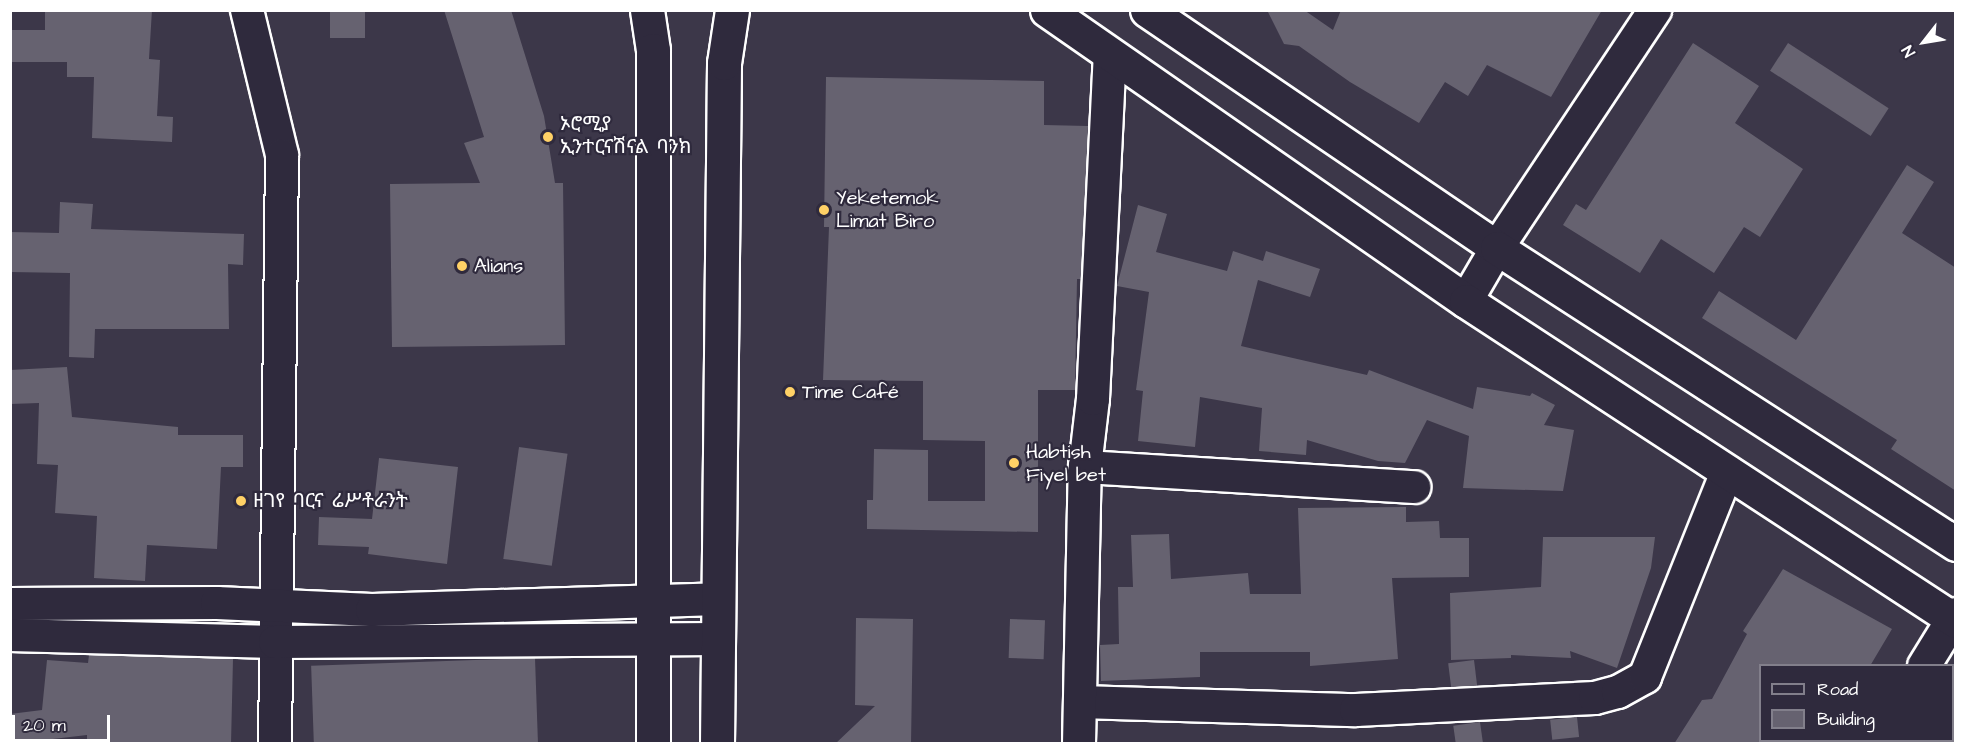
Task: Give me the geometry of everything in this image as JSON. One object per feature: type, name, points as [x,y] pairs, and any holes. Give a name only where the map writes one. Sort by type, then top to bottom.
[{"type":"main road","points":[[647,10],[653,50],[654,640],[652,744]]},
{"type":"main road","points":[[717,744],[724,63],[732,10]]},
{"type":"main road","points":[[1047,10],[1466,301],[1954,618]]},
{"type":"main road","points":[[1147,10],[1497,248],[1956,544]]},
{"type":"street","points":[[247,10],[282,154],[274,744]]},
{"type":"street","points":[[1466,301],[1497,248],[1655,10]]},
{"type":"street","points":[[1079,744],[1084,467],[1093,399],[1110,54]]},
{"type":"street","points":[[1084,467],[1414,487]]},
{"type":"street","points":[[1080,702],[1356,710],[1595,698],[1618,692],[1644,677],[1727,472]]},
{"type":"street","points":[[10,604],[217,603],[276,608],[444,609],[718,598]]},
{"type":"street","points":[[1925,664],[1954,618]]},
{"type":"street","points":[[10,635],[275,642],[561,638],[718,639]]},
{"type":"building","points":[[45,10],[152,10],[149,59],[160,60],[157,116],[173,117],[172,142],[92,138],[94,77],[67,77],[67,62],[10,62],[10,30],[45,30]]},
{"type":"building","points":[[330,10],[365,10],[365,38],[330,38]]},
{"type":"building","points":[[444,10],[511,10],[544,116],[555,183],[563,183],[565,345],[392,347],[390,184],[480,183],[464,143],[484,137]]},
{"type":"building","points":[[1267,10],[1304,10],[1333,30],[1341,10],[1602,10],[1551,97],[1487,65],[1468,96],[1445,82],[1419,123],[1350,82],[1299,46],[1284,44]]},
{"type":"building","points":[[1693,43],[1759,86],[1735,123],[1803,169],[1760,237],[1744,227],[1714,273],[1661,239],[1640,273],[1563,225],[1576,204],[1586,210]]},
{"type":"building","points":[[1788,43],[1889,108],[1871,136],[1770,71]]},
{"type":"building","points":[[826,77],[1044,81],[1044,125],[1088,126],[1081,279],[1077,279],[1075,390],[1038,390],[1038,532],[867,529],[867,500],[873,500],[874,449],[928,450],[928,501],[985,501],[985,441],[923,440],[923,381],[823,380],[829,227],[824,227]]},
{"type":"building","points":[[1907,165],[1934,182],[1902,233],[1956,268],[1956,491],[1891,449],[1897,440],[1702,318],[1719,291],[1796,340]]},
{"type":"building","points":[[60,202],[93,204],[91,229],[244,234],[243,265],[228,264],[229,329],[95,329],[94,358],[69,357],[70,273],[10,272],[10,232],[59,233]]},
{"type":"building","points":[[1138,205],[1167,214],[1156,252],[1227,271],[1233,251],[1263,261],[1266,251],[1320,269],[1310,297],[1258,280],[1241,346],[1367,375],[1369,370],[1473,409],[1477,387],[1530,396],[1532,393],[1555,405],[1544,425],[1574,430],[1563,491],[1463,488],[1469,436],[1427,420],[1405,463],[1378,461],[1307,440],[1306,455],[1259,451],[1262,408],[1200,397],[1195,447],[1138,441],[1143,391],[1136,390],[1149,292],[1117,286]]},
{"type":"building","points":[[67,367],[72,417],[178,427],[178,435],[243,435],[243,467],[221,467],[217,549],[147,545],[145,581],[94,578],[97,516],[55,513],[58,465],[37,464],[39,403],[10,404],[10,370]]},
{"type":"building","points":[[519,447],[568,454],[552,566],[503,559]]},
{"type":"building","points":[[379,458],[458,467],[447,564],[368,554],[369,547],[318,545],[319,517],[372,519]]},
{"type":"building","points":[[1406,507],[1406,522],[1439,521],[1440,538],[1469,538],[1469,577],[1392,578],[1398,659],[1310,666],[1310,652],[1200,652],[1200,677],[1101,681],[1100,645],[1119,644],[1118,587],[1133,587],[1131,535],[1169,534],[1171,579],[1248,573],[1250,594],[1301,594],[1298,508]]},
{"type":"building","points":[[1543,537],[1655,537],[1651,568],[1617,668],[1570,651],[1571,658],[1511,655],[1511,658],[1451,660],[1450,593],[1541,587]]},
{"type":"building","points":[[1783,569],[1892,629],[1871,664],[1759,664],[1759,742],[1761,744],[1674,744],[1702,700],[1712,699],[1747,634],[1743,631]]},
{"type":"building","points":[[856,618],[913,619],[911,744],[835,744],[875,706],[855,705]]},
{"type":"building","points":[[1010,619],[1045,620],[1044,659],[1009,658]]},
{"type":"building","points":[[89,655],[233,659],[231,744],[87,744],[87,735],[10,744],[10,714],[42,710],[47,660],[88,663]]},
{"type":"building","points":[[535,658],[538,742],[314,744],[311,666]]},
{"type":"building","points":[[1474,660],[1477,686],[1451,689],[1448,663]]},
{"type":"building","points":[[1577,717],[1579,737],[1552,740],[1550,720]]},
{"type":"building","points":[[1480,722],[1483,744],[1456,744],[1453,726]]},
{"type":"place","name":"ኦሮሚያ ኢንተርናሽናል ባንክ","points":[[548,137]]},
{"type":"place","name":"Yeketemok Limat Biro","points":[[824,210]]},
{"type":"place","name":"Alians","points":[[462,266]]},
{"type":"place","name":"Time Café","points":[[790,392]]},
{"type":"place","name":"Habtish Fiyel bet","points":[[1014,463]]},
{"type":"place","name":"ዘገየ ባርና ሬሥቶራንት","points":[[241,501]]}]
